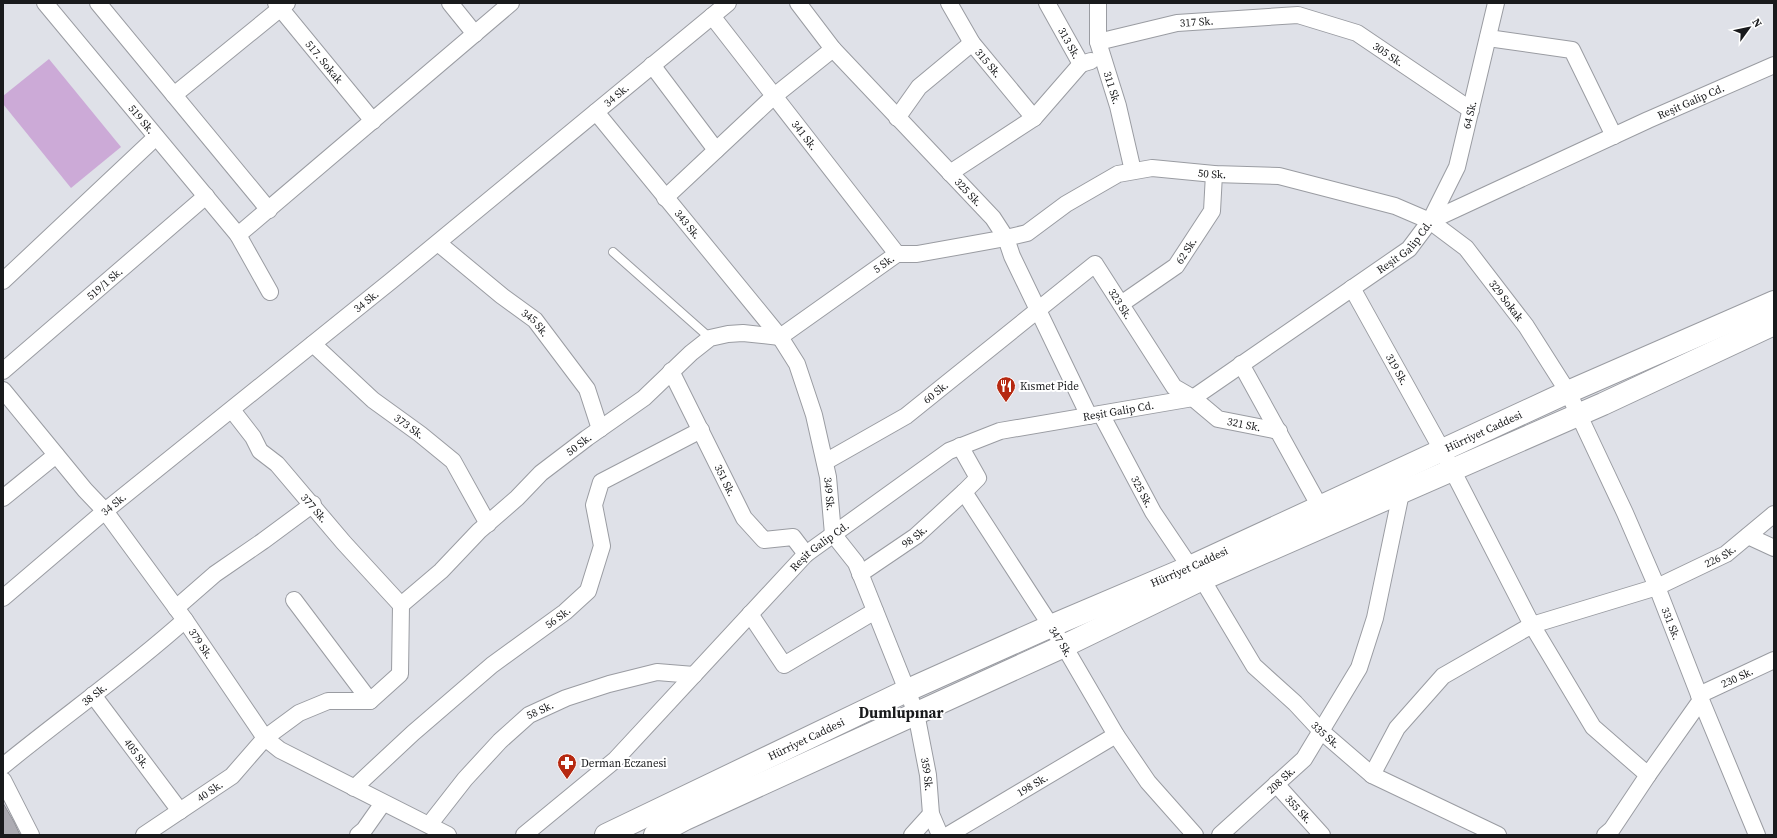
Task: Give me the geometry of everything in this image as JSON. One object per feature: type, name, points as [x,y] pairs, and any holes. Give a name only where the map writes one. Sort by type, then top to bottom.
[{"type":"main road","name":"Hürriyet Caddesi","points":[[655,835],[685,819],[1064,646],[1320,506],[1568,392],[1774,302]]},
{"type":"main road","name":"Hürriyet Caddesi","points":[[606,835],[908,690],[1051,626],[1196,573],[1401,493],[1578,415],[1774,324]]},
{"type":"street","name":"519 Sk.","points":[[45,3],[238,235],[270,292]]},
{"type":"street","points":[[98,3],[269,210]]},
{"type":"street","points":[[450,3],[474,34]]},
{"type":"street","points":[[238,235],[511,3]]},
{"type":"street","name":"34 Sk.","points":[[3,598],[728,3]]},
{"type":"street","name":"325 Sk.","points":[[798,3],[833,49],[993,218],[1006,238],[1012,256],[1038,310],[1095,415],[1153,512],[1196,573]]},
{"type":"street","name":"315 Sk.","points":[[949,3],[972,43],[1034,118]]},
{"type":"street","name":"313 Sk.","points":[[1047,3],[1081,64],[1102,58]]},
{"type":"street","name":"311 Sk.","points":[[1098,3],[1098,42],[1118,106],[1133,172]]},
{"type":"street","name":"64 Sk.","points":[[1430,221],[1457,167],[1496,3]]},
{"type":"street","points":[[174,95],[281,5]]},
{"type":"street","name":"517. Sokak","points":[[281,5],[373,121]]},
{"type":"street","name":"317 Sk.","points":[[1098,42],[1177,23],[1297,9]]},
{"type":"street","name":"305 Sk.","points":[[1297,9],[1357,33],[1471,110]]},
{"type":"street","name":"341 Sk.","points":[[712,16],[773,97],[897,254]]},
{"type":"street","points":[[1488,38],[1572,50],[1614,136]]},
{"type":"street","points":[[897,118],[919,87],[972,43]]},
{"type":"street","points":[[665,198],[773,97],[833,49]]},
{"type":"street","points":[[950,173],[1034,118],[1081,64]]},
{"type":"street","points":[[652,65],[716,150]]},
{"type":"street","name":"Reşit Galip Cd.","points":[[524,835],[615,760],[806,554],[949,450],[1000,431],[1193,398],[1409,249],[1430,221],[1614,136],[1774,65]]},
{"type":"street","name":"343 Sk.","points":[[596,112],[665,198],[780,336]]},
{"type":"street","points":[[3,282],[156,137]]},
{"type":"street","name":"50 Sk.","points":[[1006,238],[1027,233],[1066,204],[1118,174],[1152,168],[1214,174],[1279,176],[1395,206],[1430,221]]},
{"type":"street","name":"62 Sk.","points":[[1121,304],[1176,266],[1212,211],[1214,174]]},
{"type":"street","name":"519/1 Sk.","points":[[3,371],[206,196]]},
{"type":"street","name":"329 Sokak","points":[[1430,221],[1466,248],[1526,326],[1568,392],[1578,415]]},
{"type":"street","name":"5 Sk.","points":[[780,336],[897,254],[917,254],[1006,238]]},
{"type":"street","name":"345 Sk.","points":[[438,242],[502,296],[536,320],[587,389],[600,429]]},
{"type":"street","name":"323 Sk.","points":[[1038,310],[1094,264],[1174,387],[1193,398]]},
{"type":"street","name":"319 Sk.","points":[[1352,288],[1442,450],[1532,625],[1593,727],[1648,775]]},
{"type":"street","name":"60 Sk.","points":[[825,462],[906,416],[1038,310]]},
{"type":"street","name":"50 Sk.","points":[[401,605],[441,571],[541,473],[644,398],[710,338],[728,334],[743,333],[780,336]]},
{"type":"street","name":"349 Sk.","points":[[780,336],[796,364],[814,415],[828,477],[833,534]]},
{"type":"street","name":"373 Sk.","points":[[313,344],[373,400],[420,434],[453,461],[488,524]]},
{"type":"street","name":"321 Sk.","points":[[1242,364],[1320,506]]},
{"type":"street","name":"351 Sk.","points":[[671,372],[744,518],[764,540],[793,537],[806,554]]},
{"type":"street","name":"379 Sk.","points":[[3,390],[85,490],[106,512],[180,614],[265,738],[280,750],[448,835]]},
{"type":"street","name":"321 Sk.","points":[[1193,398],[1218,419],[1279,431]]},
{"type":"street","name":"377 Sk.","points":[[232,410],[253,437],[260,452],[277,464],[313,504],[344,543],[401,605]]},
{"type":"street","name":"331 Sk.","points":[[1578,415],[1625,513],[1657,587],[1700,698],[1757,835]]},
{"type":"street","name":"56 Sk.","points":[[354,788],[413,733],[492,665],[565,612],[588,591],[602,546],[594,505],[601,482],[701,430]]},
{"type":"street","points":[[960,446],[978,478],[964,492]]},
{"type":"street","points":[[3,498],[56,455]]},
{"type":"street","name":"98 Sk.","points":[[860,574],[916,536],[964,492]]},
{"type":"street","name":"347 Sk.","points":[[964,492],[1064,646],[1116,735],[1148,782],[1195,835]]},
{"type":"street","name":"208 Sk.","points":[[1220,835],[1304,759],[1359,668],[1375,618],[1401,493]]},
{"type":"street","name":"38 Sk.","points":[[3,766],[145,656],[215,574],[313,504]]},
{"type":"street","name":"226 Sk.","points":[[1372,775],[1397,728],[1443,676],[1532,625],[1657,587],[1726,554],[1774,514]]},
{"type":"street","points":[[833,534],[856,563],[908,690]]},
{"type":"street","points":[[1748,536],[1774,548]]},
{"type":"street","name":"335 Sk.","points":[[1196,573],[1254,666],[1294,703],[1320,731],[1372,775],[1498,835]]},
{"type":"street","points":[[294,600],[370,701],[400,674],[401,605]]},
{"type":"street","points":[[750,614],[784,665],[875,612]]},
{"type":"street","name":"230 Sk.","points":[[1700,698],[1774,660]]},
{"type":"street","name":"58 Sk.","points":[[429,825],[470,774],[500,741],[529,715],[566,698],[609,684],[657,672],[694,675]]},
{"type":"street","name":"359 Sk.","points":[[908,690],[916,713],[928,775],[932,814],[940,835]]},
{"type":"street","name":"405 Sk.","points":[[93,695],[180,811]]},
{"type":"street","points":[[1605,835],[1612,829],[1700,698]]},
{"type":"street","name":"40 Sk.","points":[[145,835],[232,776],[265,738],[300,713],[328,701],[370,701]]},
{"type":"street","name":"198 Sk.","points":[[948,835],[1116,735]]},
{"type":"street","points":[[3,780],[31,835]]},
{"type":"street","name":"355 Sk.","points":[[1276,784],[1322,835]]},
{"type":"street","points":[[358,835],[364,830],[383,802]]},
{"type":"street","points":[[912,835],[932,814]]},
{"type":"lane","points":[[613,252],[710,338]]},
{"type":"shaded area","points":[[49,59],[121,147],[71,188],[3,104],[3,96]]},
{"type":"building","points":[[3,803],[14,822],[20,835],[3,835]]},
{"type":"place","name":"Kısmet Pide","points":[[1006,403]]},
{"type":"place","name":"Derman Eczanesi","points":[[567,780]]},
{"type":"district","name":"Dumlupınar","points":[[901,712]]}]
